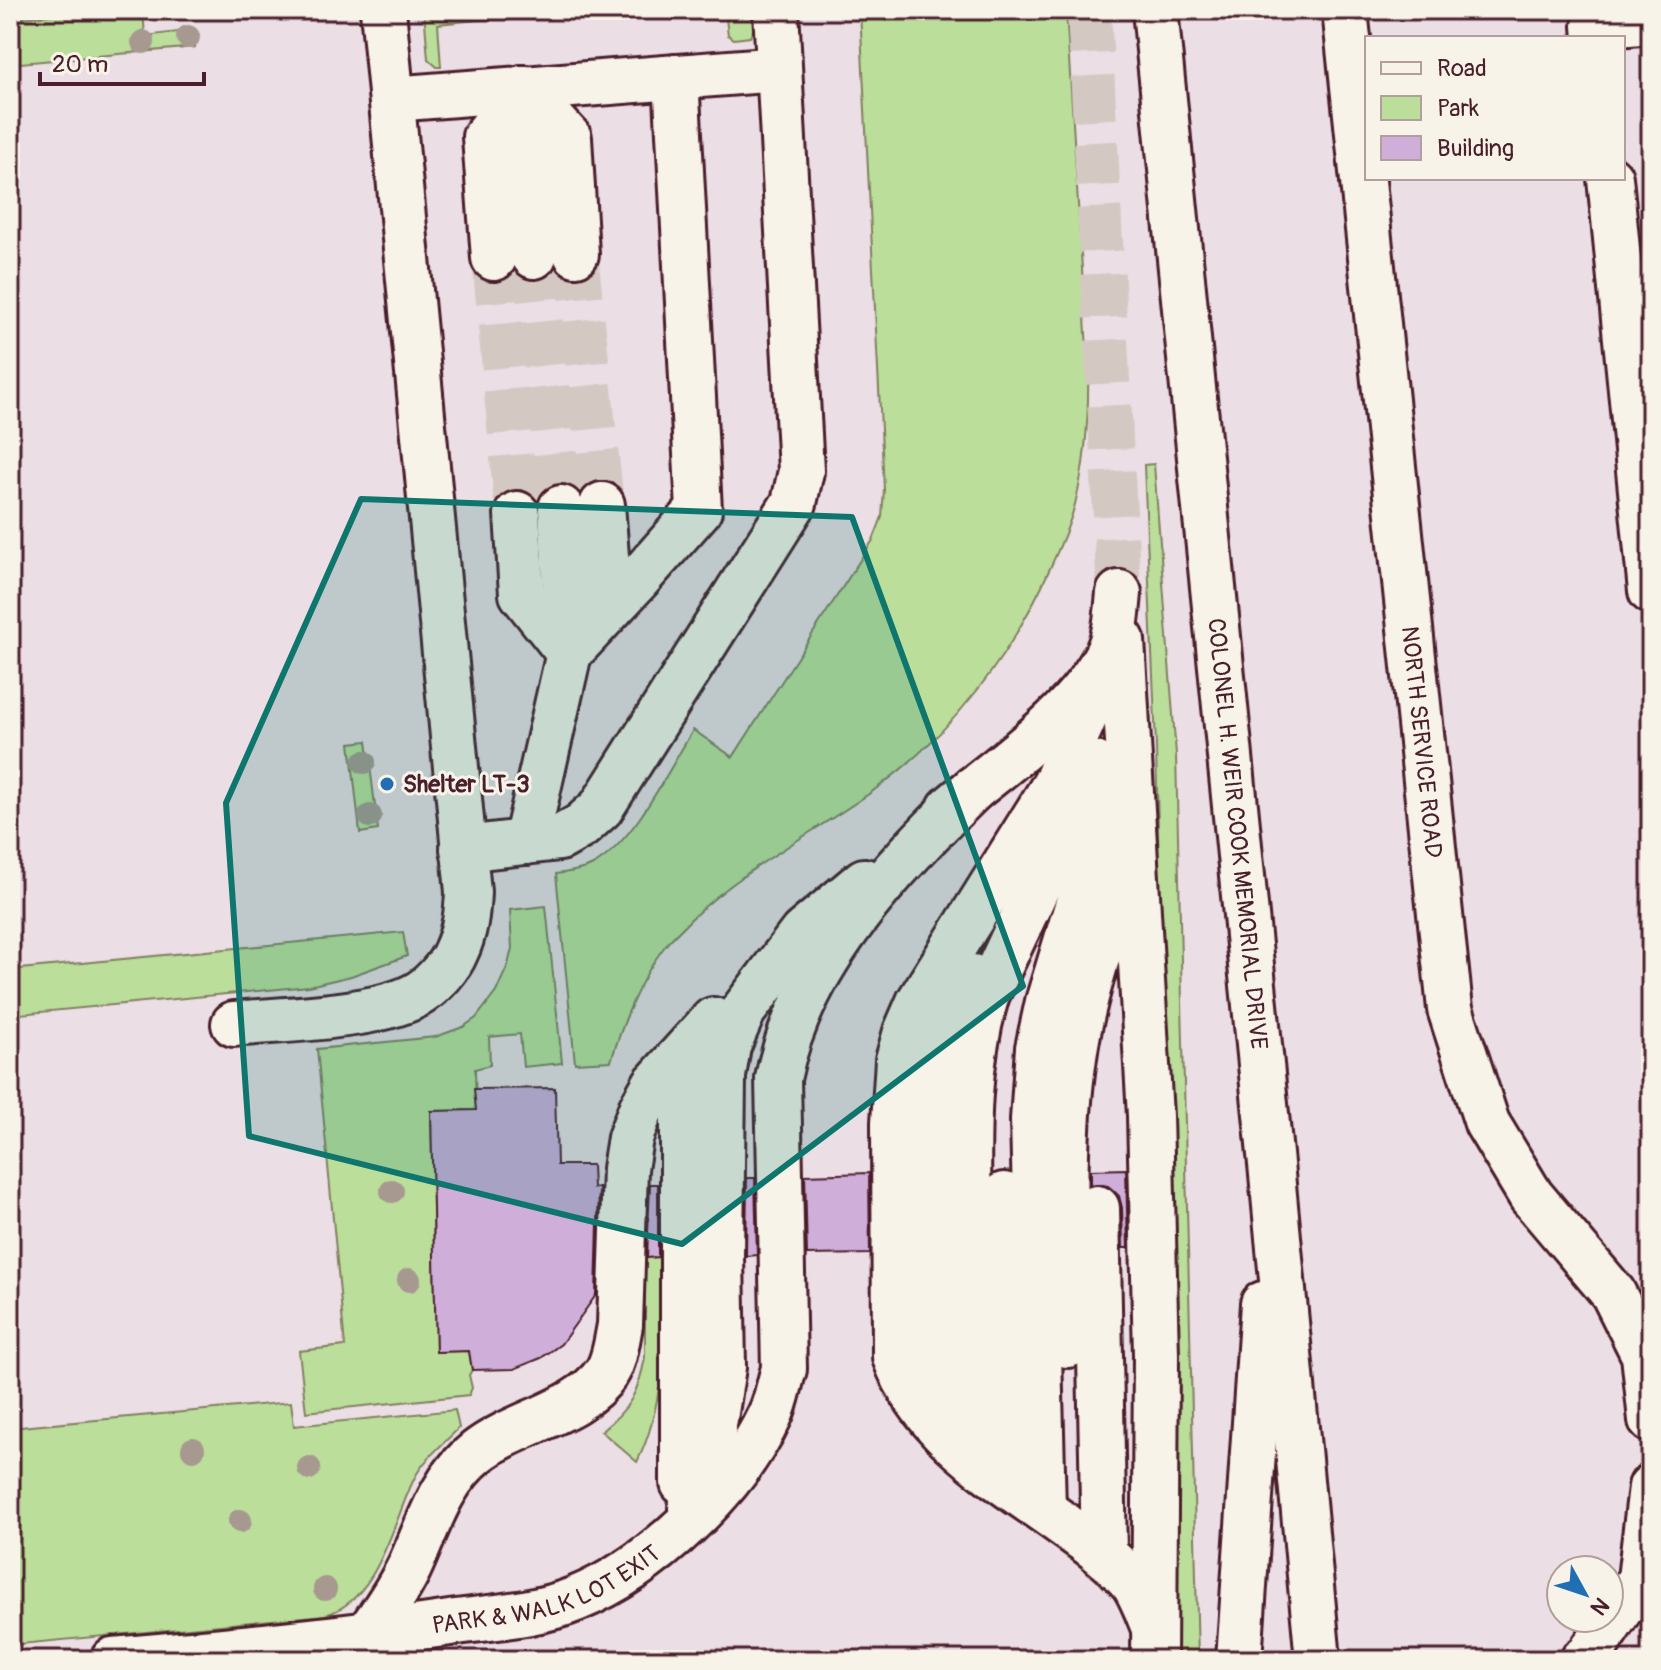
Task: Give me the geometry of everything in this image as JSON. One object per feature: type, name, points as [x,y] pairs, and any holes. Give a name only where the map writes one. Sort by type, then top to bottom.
[{"type":"street","points":[[234,1024],[358,1013],[420,993],[456,953],[466,922],[468,892],[383,10]]},
{"type":"street","points":[[463,849],[560,838],[581,826],[601,808],[794,503],[801,471],[776,10]]},
{"type":"street","name":"COLONEL H. WEIR COOK MEMORIAL DRIVE","points":[[1155,10],[1318,1660]]},
{"type":"street","name":"NORTH SERVICE ROAD","points":[[1345,10],[1450,1009],[1487,1123],[1531,1196],[1613,1293],[1644,1355],[1651,1420]]},
{"type":"street","points":[[1596,36],[1595,26],[1651,21]]},
{"type":"street","points":[[392,99],[779,69]]},
{"type":"street","points":[[569,653],[699,510],[676,77]]},
{"type":"street","points":[[523,88],[569,138],[535,256],[485,137],[523,88]]},
{"type":"street","points":[[1610,180],[1646,490],[1651,591]]},
{"type":"street","points":[[526,842],[569,653],[608,582],[581,507]]},
{"type":"street","points":[[517,514],[522,594],[569,653]]},
{"type":"street","points":[[1026,1497],[974,1434],[969,1352],[972,1059],[987,994],[1093,772],[1102,746],[1116,657],[1119,593]]},
{"type":"street","points":[[1026,1497],[1033,1120],[1038,1048],[1048,1002],[1118,803],[1126,720],[1116,657]]},
{"type":"street","points":[[366,1636],[385,1611],[408,1569],[450,1480],[475,1454],[494,1440],[585,1395],[607,1372],[620,1325],[625,1169],[630,1138],[655,1084],[713,1020],[802,933],[1063,711],[1116,657]]},
{"type":"street","points":[[1116,657],[1055,784],[919,1002],[906,1032],[898,1060],[894,1123],[895,1357],[905,1383],[918,1404],[1135,1586]]},
{"type":"street","name":"PARK & WALK LOT EXIT","points":[[113,1660],[366,1636],[522,1613],[574,1600],[625,1575],[683,1529],[744,1458],[771,1414],[784,1369],[778,1079],[784,1045],[796,1014],[874,893],[973,789]]},
{"type":"street","points":[[1118,803],[1130,877],[1150,1116],[1156,1355],[1154,1644]]},
{"type":"street","points":[[1026,1497],[1096,1117],[1130,877]]},
{"type":"street","points":[[1130,877],[1127,1116],[1135,1586],[1154,1644]]},
{"type":"street","points":[[683,1529],[710,1451],[723,1367],[723,1076],[728,1046],[743,1011],[802,933]]},
{"type":"street","points":[[683,1529],[683,1075],[686,1059],[713,1020]]},
{"type":"street","points":[[1239,1660],[1272,1174]]},
{"type":"street","points":[[1587,1659],[1640,1579],[1651,1487]]},
{"type":"highlighted area","points":[[361,499],[852,517],[1023,986],[682,1244],[249,1136],[226,803]]},
{"type":"shaded area","points":[[10,10],[1651,10],[1651,1660],[10,1660]]},
{"type":"green space","points":[[100,10],[143,10],[145,36],[194,30],[195,47],[10,64],[10,19]]},
{"type":"green space","points":[[424,10],[575,10],[438,24],[441,67],[437,67],[428,59]]},
{"type":"green space","points":[[725,10],[754,10],[755,26],[750,37],[734,39],[728,35]]},
{"type":"green space","points":[[860,10],[1066,10],[1088,366],[1085,452],[1073,512],[1051,566],[1018,631],[954,718],[902,769],[733,884],[690,920],[665,946],[647,973],[611,1061],[575,1063],[556,874],[593,865],[622,840],[649,804],[693,730],[733,757],[873,540],[882,517],[884,489]]},
{"type":"green space","points":[[1154,464],[1176,755],[1198,1660],[1177,1660],[1156,745],[1144,465]]},
{"type":"green space","points":[[367,741],[378,830],[360,833],[350,743]]},
{"type":"green space","points":[[546,906],[562,1063],[523,1067],[520,1034],[489,1037],[490,1065],[475,1069],[476,1110],[431,1112],[436,1352],[469,1351],[472,1388],[469,1395],[306,1412],[299,1351],[345,1346],[317,1049],[435,1037],[463,1027],[476,1018],[496,992],[508,965],[512,948],[510,910]]},
{"type":"green space","points":[[403,932],[407,956],[351,976],[309,986],[10,1015],[10,970]]},
{"type":"green space","points":[[660,1257],[662,1336],[659,1387],[647,1438],[637,1462],[601,1431],[626,1408],[640,1380],[645,1357],[645,1258]]},
{"type":"green space","points":[[291,1402],[294,1426],[455,1410],[459,1428],[418,1472],[382,1558],[358,1594],[343,1607],[325,1615],[10,1645],[10,1428]]},
{"type":"building","points":[[555,1088],[557,1165],[592,1165],[593,1188],[599,1187],[596,1295],[561,1344],[541,1358],[514,1369],[472,1370],[469,1351],[436,1352],[431,1111],[476,1110],[474,1089]]},
{"type":"building","points":[[1126,1169],[1128,1248],[1123,1248],[1119,1196],[1108,1186],[1091,1185],[1091,1170]]},
{"type":"building","points":[[869,1173],[870,1254],[807,1255],[805,1175]]},
{"type":"building","points":[[747,1178],[755,1178],[757,1255],[746,1256]]},
{"type":"building","points":[[650,1184],[658,1184],[658,1257],[647,1258]]},
{"type":"tunnel","points":[[1089,10],[1119,593]]},
{"type":"tunnel","points":[[576,254],[602,505]]},
{"type":"tunnel","points":[[534,256],[561,508]]},
{"type":"tunnel","points":[[494,258],[517,514]]},
{"type":"place","name":"Shelter LT-3","points":[[387,784]]}]
